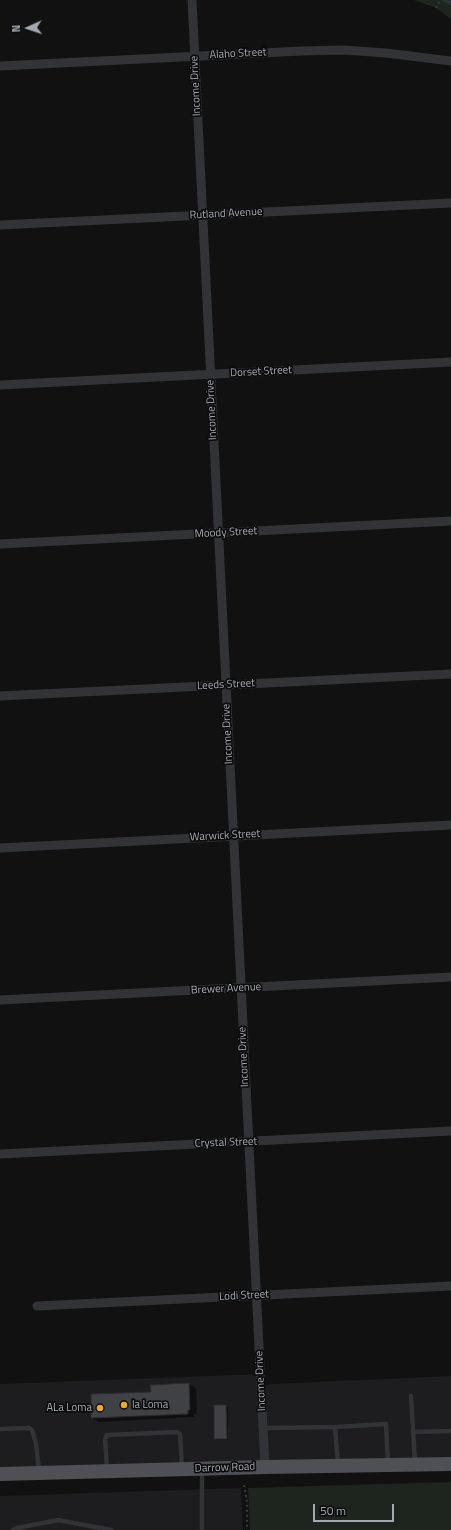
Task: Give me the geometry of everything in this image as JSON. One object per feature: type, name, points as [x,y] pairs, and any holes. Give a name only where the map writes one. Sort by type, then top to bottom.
[{"type":"main road","name":"Darrow Road","points":[[0,1474],[451,1464]]},
{"type":"street","name":"Income Drive","points":[[192,0],[266,1467]]},
{"type":"street","name":"Alaho Street","points":[[0,66],[344,50],[386,53],[451,61]]},
{"type":"street","name":"Rutland Avenue","points":[[0,225],[451,203]]},
{"type":"street","name":"Dorset Street","points":[[0,385],[451,362]]},
{"type":"street","name":"Moody Street","points":[[0,544],[451,521]]},
{"type":"street","name":"Leeds Street","points":[[0,696],[451,674]]},
{"type":"street","name":"Warwick Street","points":[[0,848],[451,825]]},
{"type":"street","name":"Brewer Avenue","points":[[0,1000],[451,978]]},
{"type":"street","name":"Crystal Street","points":[[0,1154],[451,1132]]},
{"type":"street","name":"Lodi Street","points":[[38,1306],[451,1286]]},
{"type":"lane","points":[[411,1396],[415,1465]]},
{"type":"lane","points":[[263,1428],[335,1427],[386,1424],[388,1466]]},
{"type":"lane","points":[[335,1427],[338,1466]]},
{"type":"lane","points":[[0,1429],[29,1428],[32,1430],[36,1444],[39,1473]]},
{"type":"lane","points":[[413,1432],[451,1430]]},
{"type":"lane","points":[[107,1471],[106,1435],[177,1432],[180,1434],[182,1470]]},
{"type":"lane","points":[[202,1469],[202,1530]]},
{"type":"lane","points":[[13,1530],[58,1520],[111,1530]]},
{"type":"path","points":[[436,8],[440,0]]},
{"type":"path","points":[[244,1485],[247,1502],[246,1530]]},
{"type":"shaded area","points":[[414,0],[451,0],[451,19],[436,8]]},
{"type":"shaded area","points":[[260,1374],[261,1387],[272,1384],[451,1376],[451,1464],[0,1474],[0,1384]]},
{"type":"shaded area","points":[[451,1482],[451,1530],[250,1530],[248,1488]]},
{"type":"shaded area","points":[[241,1488],[243,1530],[0,1530],[0,1496]]},
{"type":"building","points":[[189,1383],[190,1410],[188,1410],[188,1414],[91,1418],[91,1394],[151,1392],[150,1385]]},
{"type":"building","points":[[214,1405],[226,1405],[227,1439],[214,1439]]},
{"type":"waterway","points":[[444,0],[451,3]]},
{"type":"place","name":"la Loma","points":[[124,1405]]},
{"type":"place","name":"ALa Loma","points":[[100,1408]]}]
